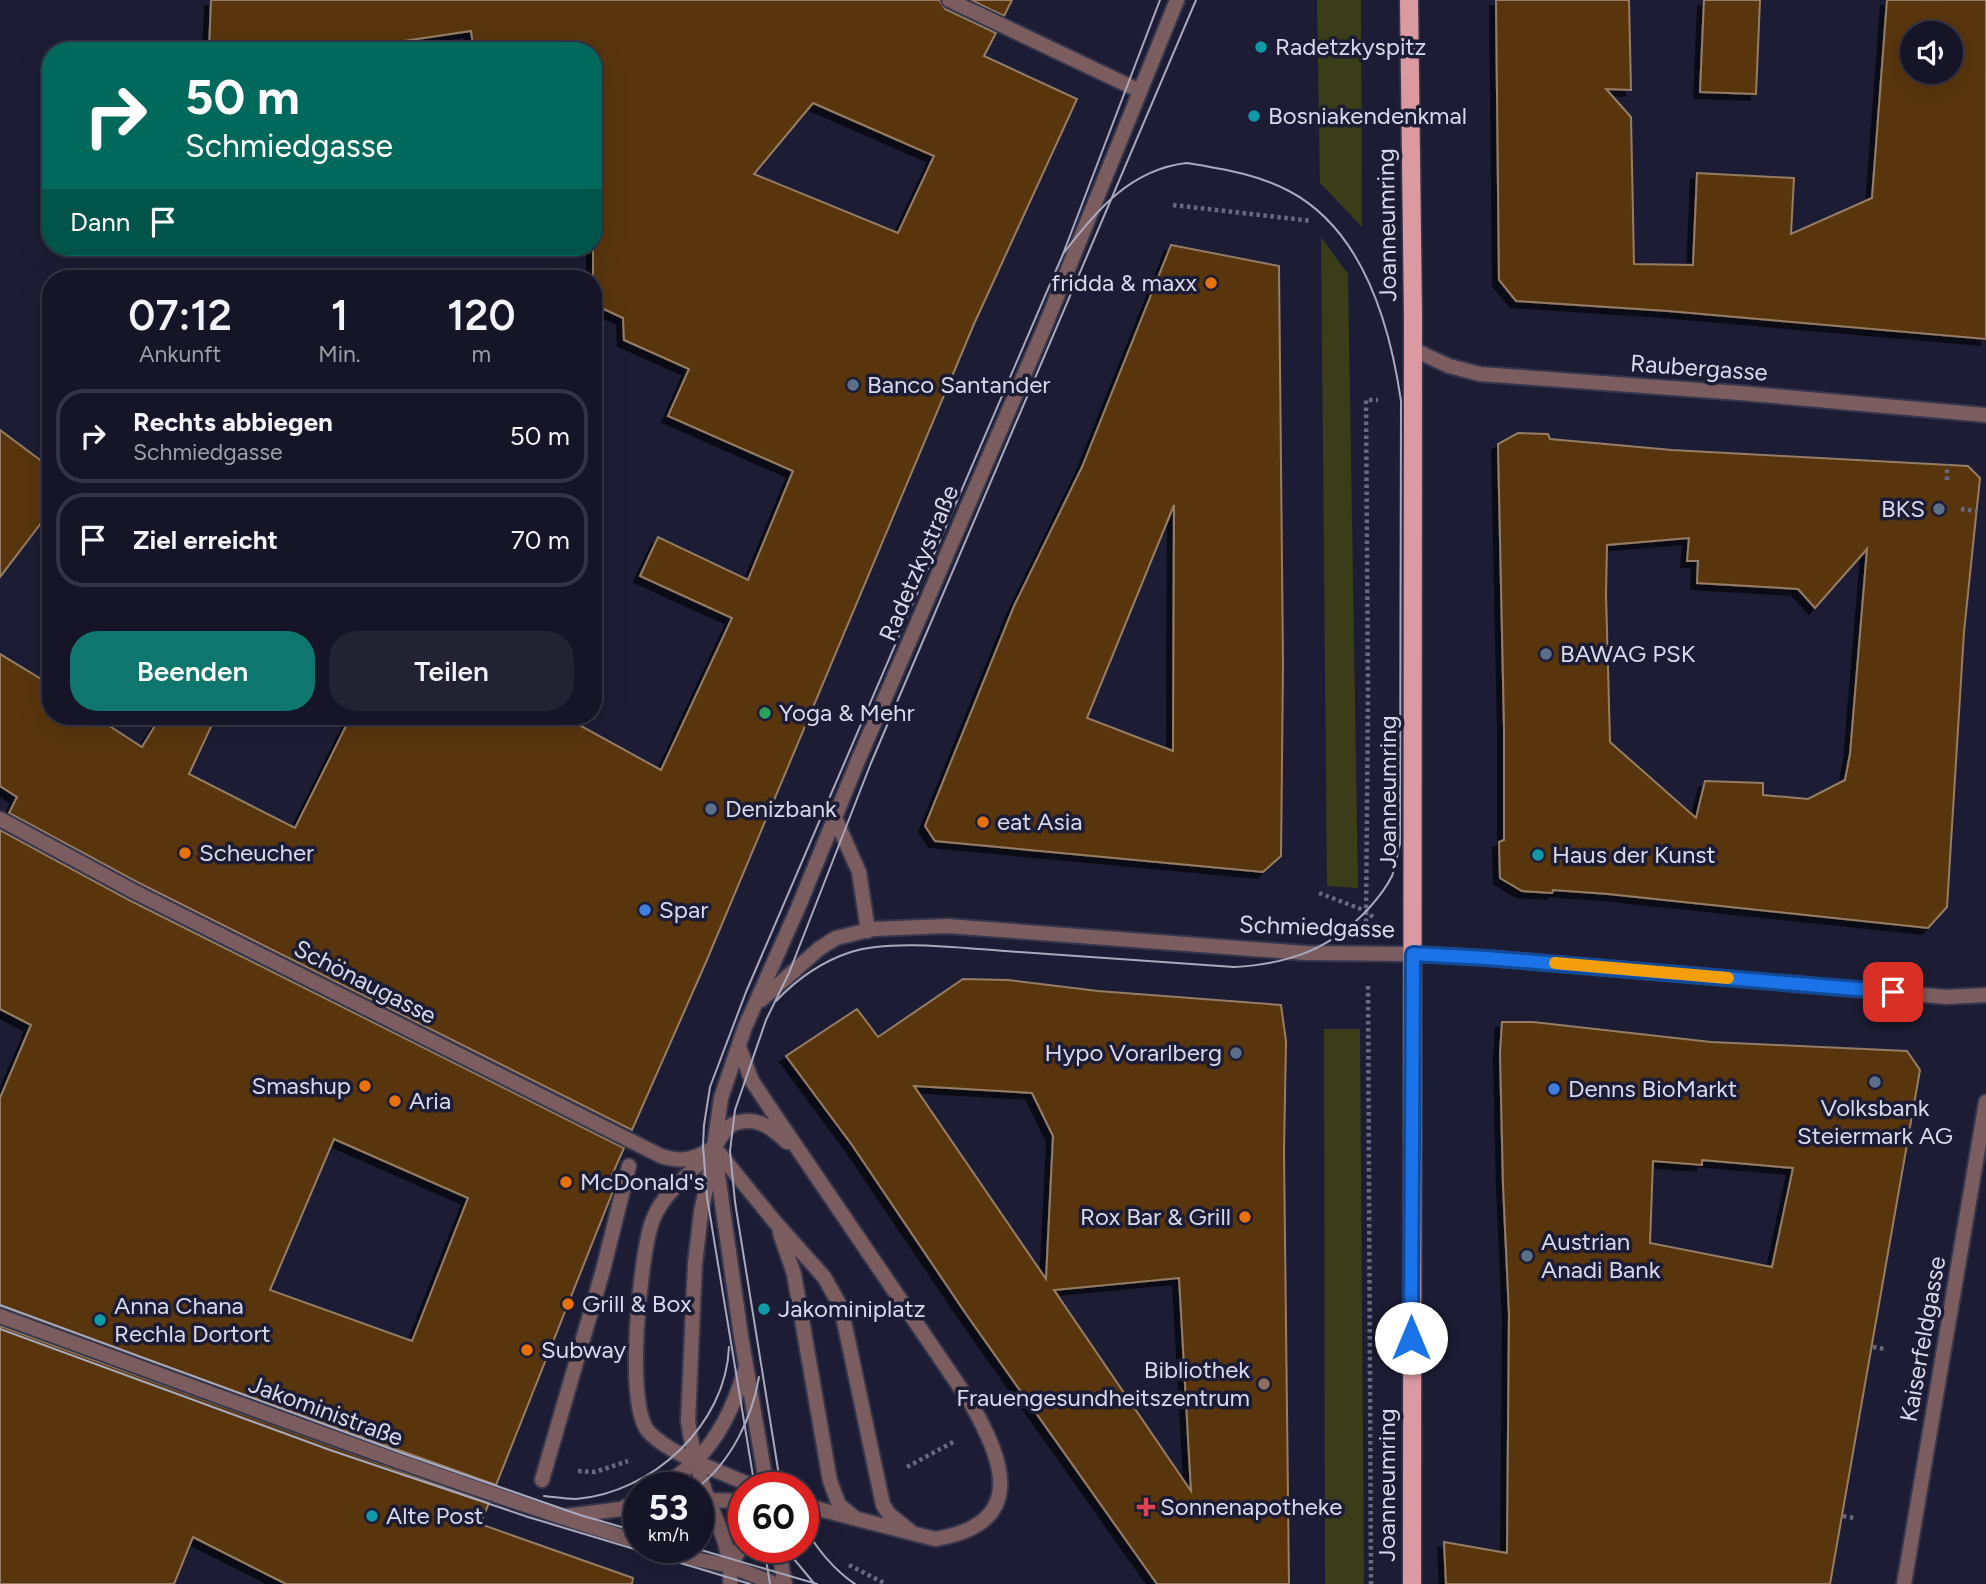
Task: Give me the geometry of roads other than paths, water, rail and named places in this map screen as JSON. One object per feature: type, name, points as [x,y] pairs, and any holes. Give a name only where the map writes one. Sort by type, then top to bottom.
[{"type":"main road","name":"Joanneumring","points":[[1409,0],[1412,349],[1412,1584]]},
{"type":"street","points":[[948,0],[1140,91]]},
{"type":"street","name":"Radetzkystraße","points":[[715,1147],[721,1098],[754,1006],[799,908],[1043,331],[1177,0]]},
{"type":"street","name":"Raubergasse","points":[[1412,349],[1449,366],[1480,374],[1986,415]]},
{"type":"street","points":[[835,818],[859,872],[867,930]]},
{"type":"street","name":"Schönaugasse","points":[[0,819],[145,897],[661,1156],[674,1160]]},
{"type":"street","name":"Schmiedgasse","points":[[754,1006],[820,948],[836,938],[867,930],[947,926],[1306,953],[1487,958],[1947,997],[1986,995]]},
{"type":"street","points":[[739,1047],[752,1080],[970,1402],[985,1427],[1002,1477],[995,1506],[984,1521],[953,1536],[935,1539],[917,1536],[819,1510]]},
{"type":"street","name":"Kaiserfeldgasse","points":[[1904,1584],[1986,1102]]},
{"type":"street","points":[[728,1475],[660,1442],[647,1429],[639,1411],[636,1350],[646,1247],[651,1224],[666,1198],[715,1147],[732,1124],[756,1121],[779,1135],[808,1162]]},
{"type":"street","points":[[680,1184],[679,1169],[674,1160],[695,1158],[715,1147]]},
{"type":"street","points":[[715,1147],[775,1222],[824,1277],[841,1307],[883,1505],[897,1521],[917,1536]]},
{"type":"street","points":[[715,1147],[746,1366],[764,1472]]},
{"type":"street","points":[[698,1472],[688,1421],[695,1264],[701,1212],[715,1147]]},
{"type":"street","points":[[544,1474],[603,1270],[629,1166]]},
{"type":"street","points":[[775,1222],[794,1274],[830,1481],[839,1505],[860,1521]]},
{"type":"street","name":"Jakoministraße","points":[[0,1316],[494,1496],[623,1537]]},
{"type":"street","points":[[682,1472],[696,1461],[724,1422],[736,1399],[746,1366]]},
{"type":"street","points":[[558,1517],[621,1509]]},
{"type":"street","points":[[714,1522],[728,1549],[730,1584]]},
{"type":"street","points":[[714,1563],[731,1566],[775,1584]]},
{"type":"street","points":[[781,1563],[785,1584]]},
{"type":"tram line","points":[[752,1472],[707,1197],[703,1146],[710,1087],[746,992],[1063,254],[1160,0]]},
{"type":"tram line","points":[[778,1472],[735,1202],[730,1151],[735,1110],[766,1020],[789,973],[871,763],[1196,0]]},
{"type":"tram line","points":[[776,1001],[792,985],[819,966],[851,952],[885,946],[948,947],[1234,967],[1273,962],[1308,952],[1340,934],[1370,907],[1392,876],[1400,844],[1401,401],[1389,342],[1369,282],[1336,230],[1315,208],[1289,191],[1252,176],[1187,163],[1167,167],[1131,183],[1101,208],[1063,254]]},
{"type":"tram line","points":[[0,1305],[402,1453],[623,1527]]},
{"type":"tram line","points":[[0,1329],[330,1450],[528,1517],[750,1584]]},
{"type":"tram line","points":[[544,1496],[576,1499],[604,1494],[632,1484],[657,1469],[680,1450],[715,1403],[725,1376],[729,1347]]},
{"type":"tram line","points":[[714,1472],[738,1438],[751,1408],[759,1377]]},
{"type":"tram line","points":[[819,1548],[855,1584]]},
{"type":"tram line","points":[[714,1554],[817,1584]]},
{"type":"tram line","points":[[767,1563],[770,1584]]},
{"type":"tram line","points":[[797,1563],[813,1582]]},
{"type":"place","name":"Radetzkyspitz","points":[[1261,47]]},
{"type":"place","name":"Bosniakendenkmal","points":[[1254,116]]},
{"type":"place","name":"fridda & maxx","points":[[1211,283]]},
{"type":"place","name":"Banco Santander","points":[[853,385]]},
{"type":"place","name":"BKS","points":[[1939,509]]},
{"type":"place","name":"BAWAG PSK","points":[[1546,654]]},
{"type":"place","name":"Yoga & Mehr","points":[[765,713]]},
{"type":"place","name":"Denizbank","points":[[711,809]]},
{"type":"place","name":"eat Asia","points":[[983,822]]},
{"type":"place","name":"Scheucher","points":[[185,853]]},
{"type":"place","name":"Haus der Kunst","points":[[1538,855]]},
{"type":"place","name":"Spar","points":[[645,910]]},
{"type":"place","name":"Hypo Vorarlberg","points":[[1236,1053]]},
{"type":"place","name":"Volksbank Steiermark AG","points":[[1875,1082]]},
{"type":"place","name":"Smashup","points":[[365,1086]]},
{"type":"place","name":"Denns BioMarkt","points":[[1554,1089]]},
{"type":"place","name":"Aria","points":[[395,1101]]},
{"type":"place","name":"McDonald's","points":[[566,1182]]},
{"type":"place","name":"Rox Bar & Grill","points":[[1245,1217]]},
{"type":"place","name":"Austrian Anadi Bank","points":[[1527,1256]]},
{"type":"place","name":"Grill & Box","points":[[568,1304]]},
{"type":"place","name":"Jakominiplatz","points":[[764,1309]]},
{"type":"place","name":"Anna Chana Rechla Dortort","points":[[100,1320]]},
{"type":"place","name":"Subway","points":[[527,1350]]},
{"type":"place","name":"Bibliothek Frauengesundheitszentrum","points":[[1264,1384]]},
{"type":"place","name":"Sonnenapotheke","points":[[1146,1507]]},
{"type":"place","name":"Alte Post","points":[[372,1516]]}]
